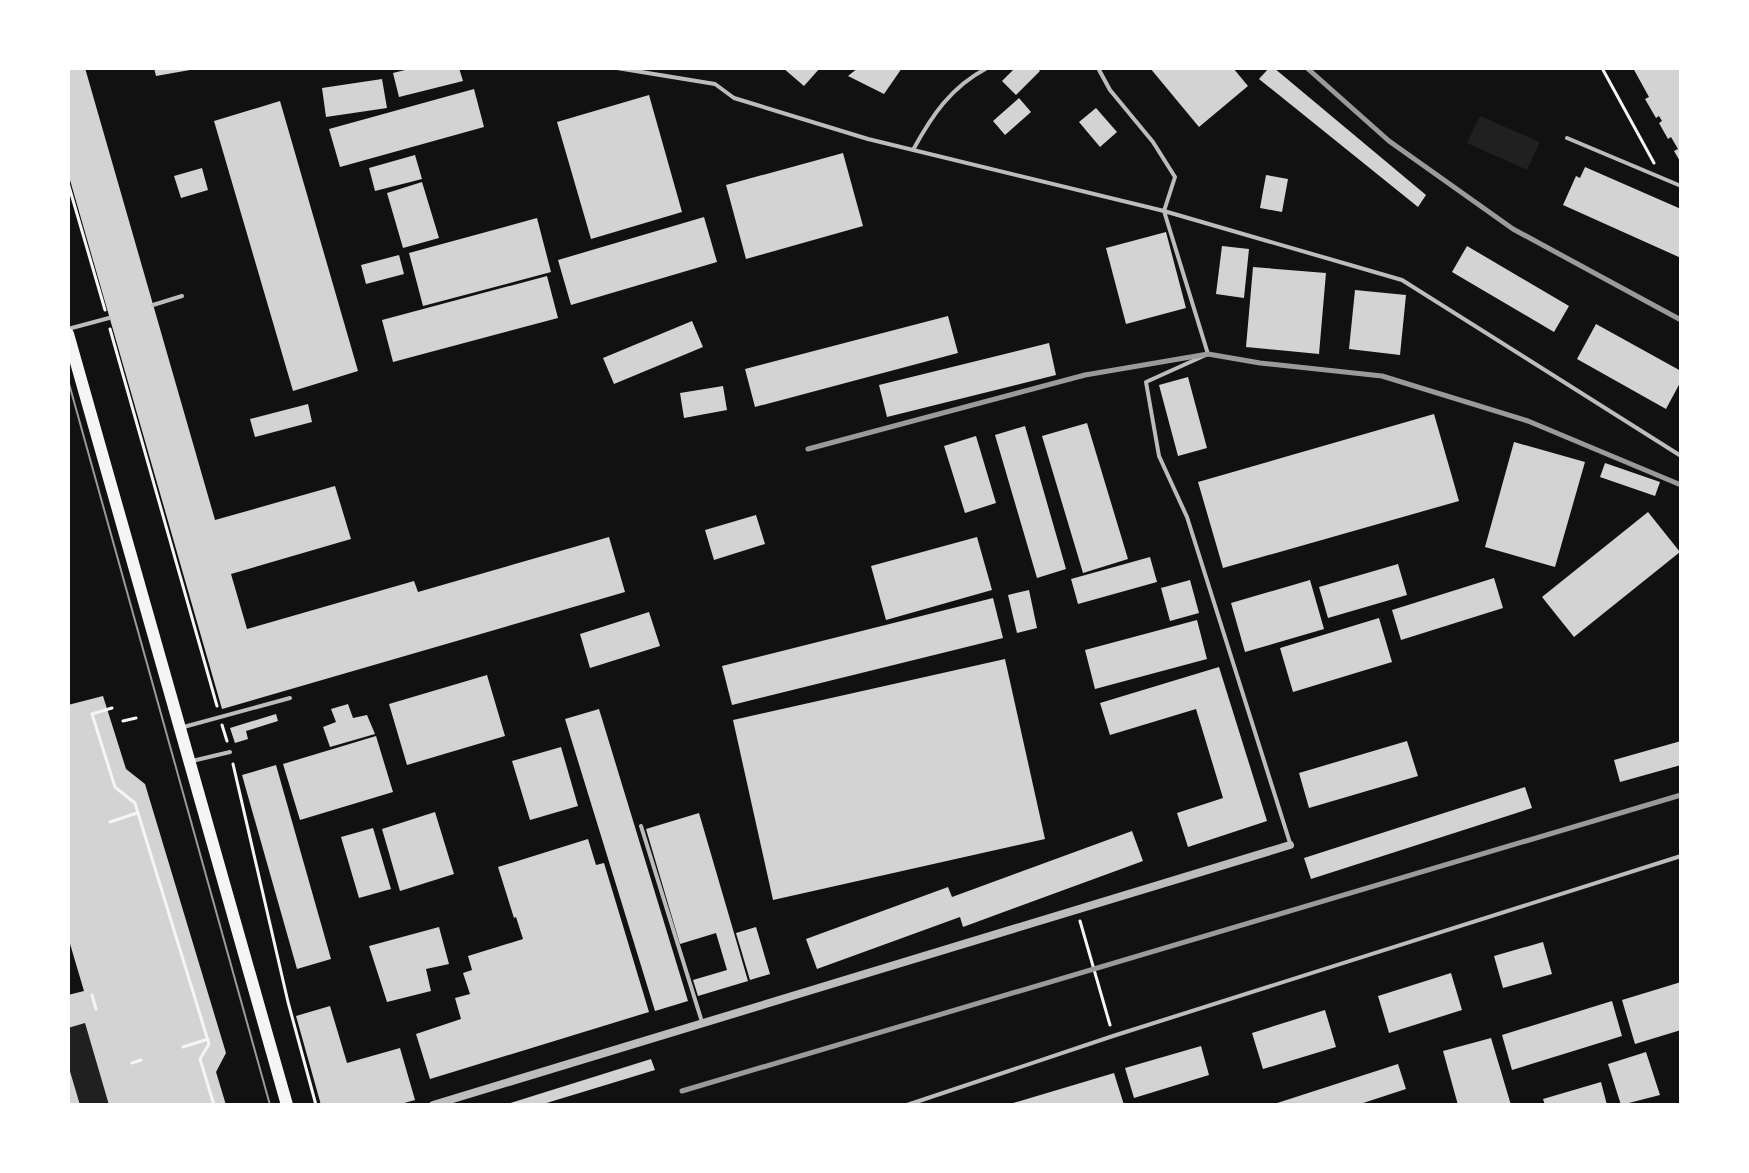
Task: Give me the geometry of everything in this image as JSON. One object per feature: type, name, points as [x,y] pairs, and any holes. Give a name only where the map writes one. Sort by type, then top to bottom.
[{"type":"main road","points":[[68,331],[287,1105]]},
{"type":"street","points":[[433,1105],[1290,845]]},
{"type":"lane","points":[[617,68],[715,84],[734,98],[913,150],[1164,211],[1402,280],[1681,456]]},
{"type":"lane","points":[[913,150],[932,115],[968,78],[987,68]]},
{"type":"lane","points":[[1098,68],[1110,90],[1153,142],[1175,177],[1164,211],[1208,354],[1146,382],[1159,456],[1187,517],[1290,845]]},
{"type":"lane","points":[[1567,138],[1681,186]]},
{"type":"lane","points":[[153,305],[182,296]]},
{"type":"lane","points":[[68,331],[108,318]]},
{"type":"lane","points":[[180,728],[290,698]]},
{"type":"lane","points":[[190,762],[230,752]]},
{"type":"lane","points":[[641,826],[702,1024]]},
{"type":"lane","points":[[907,1105],[1113,1036],[1681,856]]},
{"type":"path","points":[[1602,68],[1663,178]]},
{"type":"path","points":[[68,183],[230,752],[316,1105]]},
{"type":"path","points":[[89,707],[115,787],[135,803],[208,1039],[209,1044],[200,1059],[214,1105]]},
{"type":"path","points":[[92,714],[112,708]]},
{"type":"path","points":[[123,721],[136,718]]},
{"type":"path","points":[[110,822],[138,813]]},
{"type":"path","points":[[1077,911],[1113,1036]]},
{"type":"path","points":[[92,995],[96,1009]]},
{"type":"path","points":[[183,1047],[208,1039]]},
{"type":"path","points":[[132,1063],[141,1060]]},
{"type":"shaded area","points":[[1480,116],[1540,142],[1527,170],[1467,143]]},
{"type":"shaded area","points":[[85,1023],[109,1104],[80,1105],[68,1065],[68,1028]]},
{"type":"building","points":[[68,68],[85,68],[215,520],[335,486],[351,539],[231,574],[247,629],[414,581],[418,592],[609,537],[625,592],[222,709],[68,173]]},
{"type":"building","points":[[154,68],[190,68],[190,70],[156,76]]},
{"type":"building","points":[[413,68],[459,68],[463,81],[399,97],[393,73]]},
{"type":"building","points":[[783,68],[820,68],[804,86]]},
{"type":"building","points":[[858,68],[902,68],[884,94],[848,76]]},
{"type":"building","points":[[1015,68],[1037,68],[1040,71],[1016,95],[1002,81]]},
{"type":"building","points":[[1150,68],[1233,68],[1248,86],[1199,127]]},
{"type":"building","points":[[1269,68],[1274,68],[1426,195],[1418,207],[1259,79]]},
{"type":"building","points":[[1633,68],[1681,70],[1681,163],[1674,151],[1678,149],[1671,137],[1668,139],[1659,123],[1662,121],[1659,116],[1656,118],[1645,99],[1649,97]]},
{"type":"building","points":[[382,79],[387,108],[326,117],[322,88]]},
{"type":"building","points":[[474,89],[484,127],[340,167],[329,129]]},
{"type":"building","points":[[649,95],[682,212],[591,239],[557,122]]},
{"type":"building","points":[[1019,98],[1031,112],[1005,135],[993,121]]},
{"type":"building","points":[[280,101],[358,371],[293,391],[214,121]]},
{"type":"building","points":[[1096,108],[1117,132],[1100,147],[1079,122]]},
{"type":"building","points":[[843,153],[863,226],[746,259],[726,185]]},
{"type":"building","points":[[415,155],[422,179],[375,191],[369,168]]},
{"type":"building","points":[[1585,167],[1681,209],[1681,258],[1563,205],[1576,176],[1580,178]]},
{"type":"building","points":[[202,168],[208,190],[181,198],[174,176]]},
{"type":"building","points":[[1266,175],[1288,179],[1282,212],[1260,208]]},
{"type":"building","points":[[422,182],[439,238],[403,248],[387,193]]},
{"type":"building","points":[[704,217],[717,262],[571,305],[558,260]]},
{"type":"building","points":[[537,218],[551,272],[423,306],[409,253]]},
{"type":"building","points":[[1166,232],[1186,308],[1126,324],[1106,248]]},
{"type":"building","points":[[1222,246],[1249,249],[1244,298],[1216,294]]},
{"type":"building","points":[[1467,246],[1569,306],[1554,332],[1452,272]]},
{"type":"building","points":[[399,255],[404,274],[366,284],[361,265]]},
{"type":"building","points":[[1253,267],[1326,273],[1319,354],[1246,347]]},
{"type":"building","points":[[547,276],[558,318],[393,362],[382,320]]},
{"type":"building","points":[[1355,290],[1406,295],[1400,355],[1349,349]]},
{"type":"building","points":[[948,316],[958,353],[755,407],[745,369]]},
{"type":"building","points":[[692,321],[703,347],[614,384],[603,358]]},
{"type":"building","points":[[1596,324],[1681,371],[1681,381],[1666,409],[1577,359]]},
{"type":"building","points":[[1049,343],[1056,375],[887,417],[879,385]]},
{"type":"building","points":[[1188,377],[1207,448],[1178,456],[1159,385]]},
{"type":"building","points":[[723,386],[727,410],[684,418],[680,393]]},
{"type":"building","points":[[308,404],[312,422],[255,437],[250,419]]},
{"type":"building","points":[[1434,414],[1459,501],[1223,568],[1198,482]]},
{"type":"building","points":[[1087,423],[1128,559],[1083,573],[1042,436]]},
{"type":"building","points":[[1025,426],[1066,569],[1037,578],[995,435]]},
{"type":"building","points":[[976,436],[996,503],[965,513],[944,446]]},
{"type":"building","points":[[1514,442],[1585,462],[1555,567],[1485,547]]},
{"type":"building","points":[[1605,463],[1660,482],[1655,496],[1600,477]]},
{"type":"building","points":[[1648,512],[1680,552],[1574,637],[1542,597]]},
{"type":"building","points":[[756,515],[765,544],[714,560],[705,530]]},
{"type":"building","points":[[977,537],[992,590],[886,620],[871,566]]},
{"type":"building","points":[[1150,557],[1157,582],[1078,604],[1071,579]]},
{"type":"building","points":[[1398,564],[1407,595],[1328,618],[1319,587]]},
{"type":"building","points":[[1494,578],[1503,608],[1401,640],[1392,610]]},
{"type":"building","points":[[1190,580],[1199,613],[1170,621],[1161,588]]},
{"type":"building","points":[[1310,580],[1324,629],[1245,652],[1231,603]]},
{"type":"building","points":[[1029,590],[1037,628],[1017,633],[1008,595]]},
{"type":"building","points":[[993,598],[1003,638],[732,705],[722,666]]},
{"type":"building","points":[[649,612],[660,646],[590,668],[580,634]]},
{"type":"building","points":[[1379,618],[1392,662],[1293,692],[1280,648]]},
{"type":"building","points":[[1197,620],[1207,659],[1095,689],[1085,650]]},
{"type":"building","points":[[1005,659],[1045,839],[773,900],[733,720]]},
{"type":"building","points":[[1219,667],[1267,821],[1188,847],[1177,813],[1223,798],[1196,709],[1110,735],[1100,703]]},
{"type":"building","points":[[487,675],[505,736],[407,765],[389,704]]},
{"type":"building","points":[[103,696],[126,769],[145,784],[226,1053],[216,1072],[226,1105],[109,1105],[85,1023],[68,1028],[68,995],[84,991],[68,937],[68,705]]},
{"type":"building","points":[[348,704],[353,718],[367,715],[375,734],[330,747],[323,727],[336,722],[331,709]]},
{"type":"building","points":[[599,709],[688,1001],[655,1011],[565,719]]},
{"type":"building","points":[[276,714],[278,721],[246,731],[248,739],[235,743],[230,728]]},
{"type":"building","points":[[376,736],[393,792],[300,820],[283,764]]},
{"type":"building","points":[[1407,741],[1418,776],[1309,808],[1299,773]]},
{"type":"building","points":[[1681,741],[1681,765],[1620,782],[1614,760]]},
{"type":"building","points":[[561,747],[578,806],[530,820],[512,761]]},
{"type":"building","points":[[276,765],[331,959],[297,969],[242,775]]},
{"type":"building","points":[[1525,787],[1532,808],[1311,879],[1304,858]]},
{"type":"building","points":[[435,812],[454,874],[400,891],[382,829]]},
{"type":"building","points":[[699,813],[748,981],[698,996],[693,980],[727,970],[716,933],[680,944],[646,829]]},
{"type":"building","points":[[373,828],[391,889],[359,898],[341,837]]},
{"type":"building","points":[[1132,831],[1143,861],[963,927],[960,917],[817,969],[806,939],[948,887],[952,897]]},
{"type":"building","points":[[588,839],[596,865],[604,863],[649,1012],[430,1079],[416,1034],[461,1019],[455,998],[470,994],[463,973],[472,970],[468,956],[523,939],[498,867]]},
{"type":"building","points":[[439,927],[449,964],[426,969],[431,991],[387,1002],[369,946]]},
{"type":"building","points":[[756,927],[770,974],[750,980],[736,933]]},
{"type":"building","points":[[1543,942],[1552,974],[1503,988],[1494,956]]},
{"type":"building","points":[[1451,973],[1462,1010],[1389,1033],[1378,996]]},
{"type":"building","points":[[1681,982],[1681,1030],[1635,1044],[1622,1000]]},
{"type":"building","points":[[1612,1001],[1622,1036],[1512,1070],[1502,1035]]},
{"type":"building","points":[[330,1006],[347,1063],[400,1048],[415,1100],[397,1105],[321,1105],[296,1016]]},
{"type":"building","points":[[1325,1010],[1336,1047],[1263,1069],[1252,1033]]},
{"type":"building","points":[[1491,1038],[1511,1105],[1458,1105],[1443,1051]]},
{"type":"building","points":[[1201,1046],[1209,1075],[1134,1098],[1125,1068]]},
{"type":"building","points":[[1646,1052],[1660,1095],[1621,1105],[1608,1064]]},
{"type":"building","points":[[651,1059],[655,1070],[540,1105],[504,1105]]},
{"type":"building","points":[[1398,1064],[1406,1089],[1357,1105],[1271,1105]]},
{"type":"building","points":[[69,1068],[80,1105],[68,1105]]},
{"type":"building","points":[[1114,1073],[1124,1105],[1010,1105],[1010,1104]]},
{"type":"building","points":[[1601,1082],[1607,1105],[1545,1105],[1543,1099]]},
{"type":"tram line","points":[[68,380],[270,1105]]},
{"type":"railway","points":[[1307,68],[1389,141],[1513,229],[1681,320]]},
{"type":"railway","points":[[808,449],[1085,375],[1208,354],[1260,363],[1382,376],[1528,421],[1681,485]]},
{"type":"railway","points":[[682,1091],[1681,795]]}]
